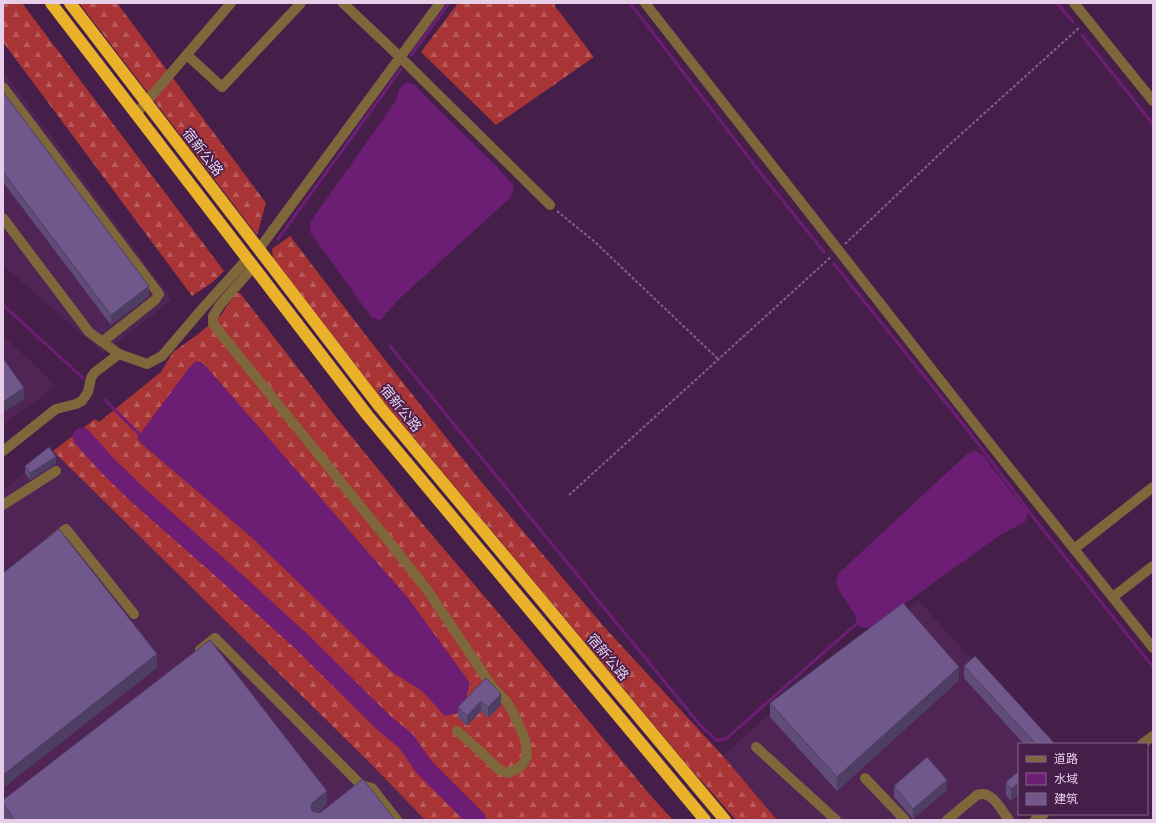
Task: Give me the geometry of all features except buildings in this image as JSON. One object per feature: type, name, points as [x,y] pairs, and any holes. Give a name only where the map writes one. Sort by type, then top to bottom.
[{"type":"highway","points":[[51,3],[368,416],[705,820]]},
{"type":"highway","name":"宿新公路","points":[[70,3],[380,407],[725,820]]},
{"type":"street","points":[[136,114],[231,3]]},
{"type":"street","points":[[187,54],[222,87],[301,3]]},
{"type":"street","points":[[343,3],[550,205]]},
{"type":"street","points":[[259,249],[440,3]]},
{"type":"street","points":[[646,3],[1074,549],[1153,647]]},
{"type":"street","points":[[1074,3],[1153,101]]},
{"type":"street","points":[[3,87],[159,294],[155,300],[102,342]]},
{"type":"street","points":[[3,218],[89,332],[119,354],[147,364],[162,356],[202,308],[250,263]]},
{"type":"street","points":[[250,263],[216,310],[213,316],[213,324],[428,591],[493,688],[507,702],[525,739],[528,756],[523,764],[517,769],[508,773],[498,769],[482,752],[456,731]]},
{"type":"street","points":[[3,451],[56,409],[82,401],[86,397],[91,378],[94,373],[119,354]]},
{"type":"street","points":[[3,505],[56,471]]},
{"type":"street","points":[[1074,549],[1153,487]]},
{"type":"street","points":[[47,544],[66,529],[134,614]]},
{"type":"street","points":[[1113,597],[1153,566]]},
{"type":"street","points":[[190,658],[215,638],[361,785],[372,788],[397,820]]},
{"type":"street","points":[[1143,743],[1153,736]]},
{"type":"street","points":[[756,748],[836,820]]},
{"type":"street","points":[[865,778],[905,820]]},
{"type":"street","points":[[350,794],[361,785]]},
{"type":"street","points":[[947,820],[977,795],[983,793],[988,794],[994,799],[1009,820]]},
{"type":"path","points":[[569,495],[839,250],[948,146],[1088,19]]},
{"type":"path","points":[[550,205],[595,242],[718,359]]},
{"type":"shaded area","points":[[3,71],[172,300],[103,353],[3,265]]},
{"type":"shaded area","points":[[3,335],[56,386],[3,425]]},
{"type":"shaded area","points":[[53,451],[371,764],[425,820],[3,820],[3,490]]},
{"type":"shaded area","points":[[918,600],[1047,743],[1018,743],[1018,815],[1023,815],[1016,820],[777,820],[723,756],[767,716]]},
{"type":"green space","points":[[3,3],[22,3],[224,271],[213,282],[192,296],[3,42]]},
{"type":"green space","points":[[79,3],[117,3],[266,203],[257,235]]},
{"type":"green space","points":[[458,3],[558,3],[554,5],[594,57],[496,125],[421,52]]},
{"type":"green space","points":[[290,236],[478,478],[606,629],[723,756],[777,820],[736,820],[690,768],[384,402],[273,258],[272,249]]},
{"type":"green space","points":[[236,293],[240,293],[335,416],[421,522],[525,644],[651,796],[673,820],[425,820],[371,764],[53,451],[95,419],[99,422],[161,372],[173,352],[221,315]]},
{"type":"water","points":[[406,82],[414,84],[514,186],[511,197],[397,301],[381,320],[372,318],[310,232],[311,221],[397,99],[399,89]]},
{"type":"water","points":[[196,361],[203,363],[408,598],[470,683],[467,694],[467,704],[460,713],[445,716],[422,691],[392,672],[251,537],[143,445],[137,438],[189,368]]},
{"type":"water","points":[[975,450],[984,456],[1028,513],[1025,522],[1000,535],[874,626],[864,628],[856,624],[856,616],[840,592],[836,582],[839,573],[967,454]]},
{"type":"waterway","points":[[411,55],[449,3]]},
{"type":"waterway","points":[[630,3],[759,171],[824,252]]},
{"type":"waterway","points":[[1057,3],[1073,22]]},
{"type":"waterway","points":[[1082,35],[1153,124]]},
{"type":"waterway","points":[[278,239],[401,69]]},
{"type":"waterway","points":[[834,264],[967,429],[1040,526],[1153,667]]},
{"type":"waterway","points":[[3,305],[83,378]]},
{"type":"waterway","points":[[390,346],[700,725],[716,740],[727,738],[856,624]]},
{"type":"waterway","points":[[105,400],[142,437]]},
{"type":"waterway","points":[[82,437],[108,466],[139,496],[302,642],[385,724],[406,741],[424,767],[477,820]]}]
